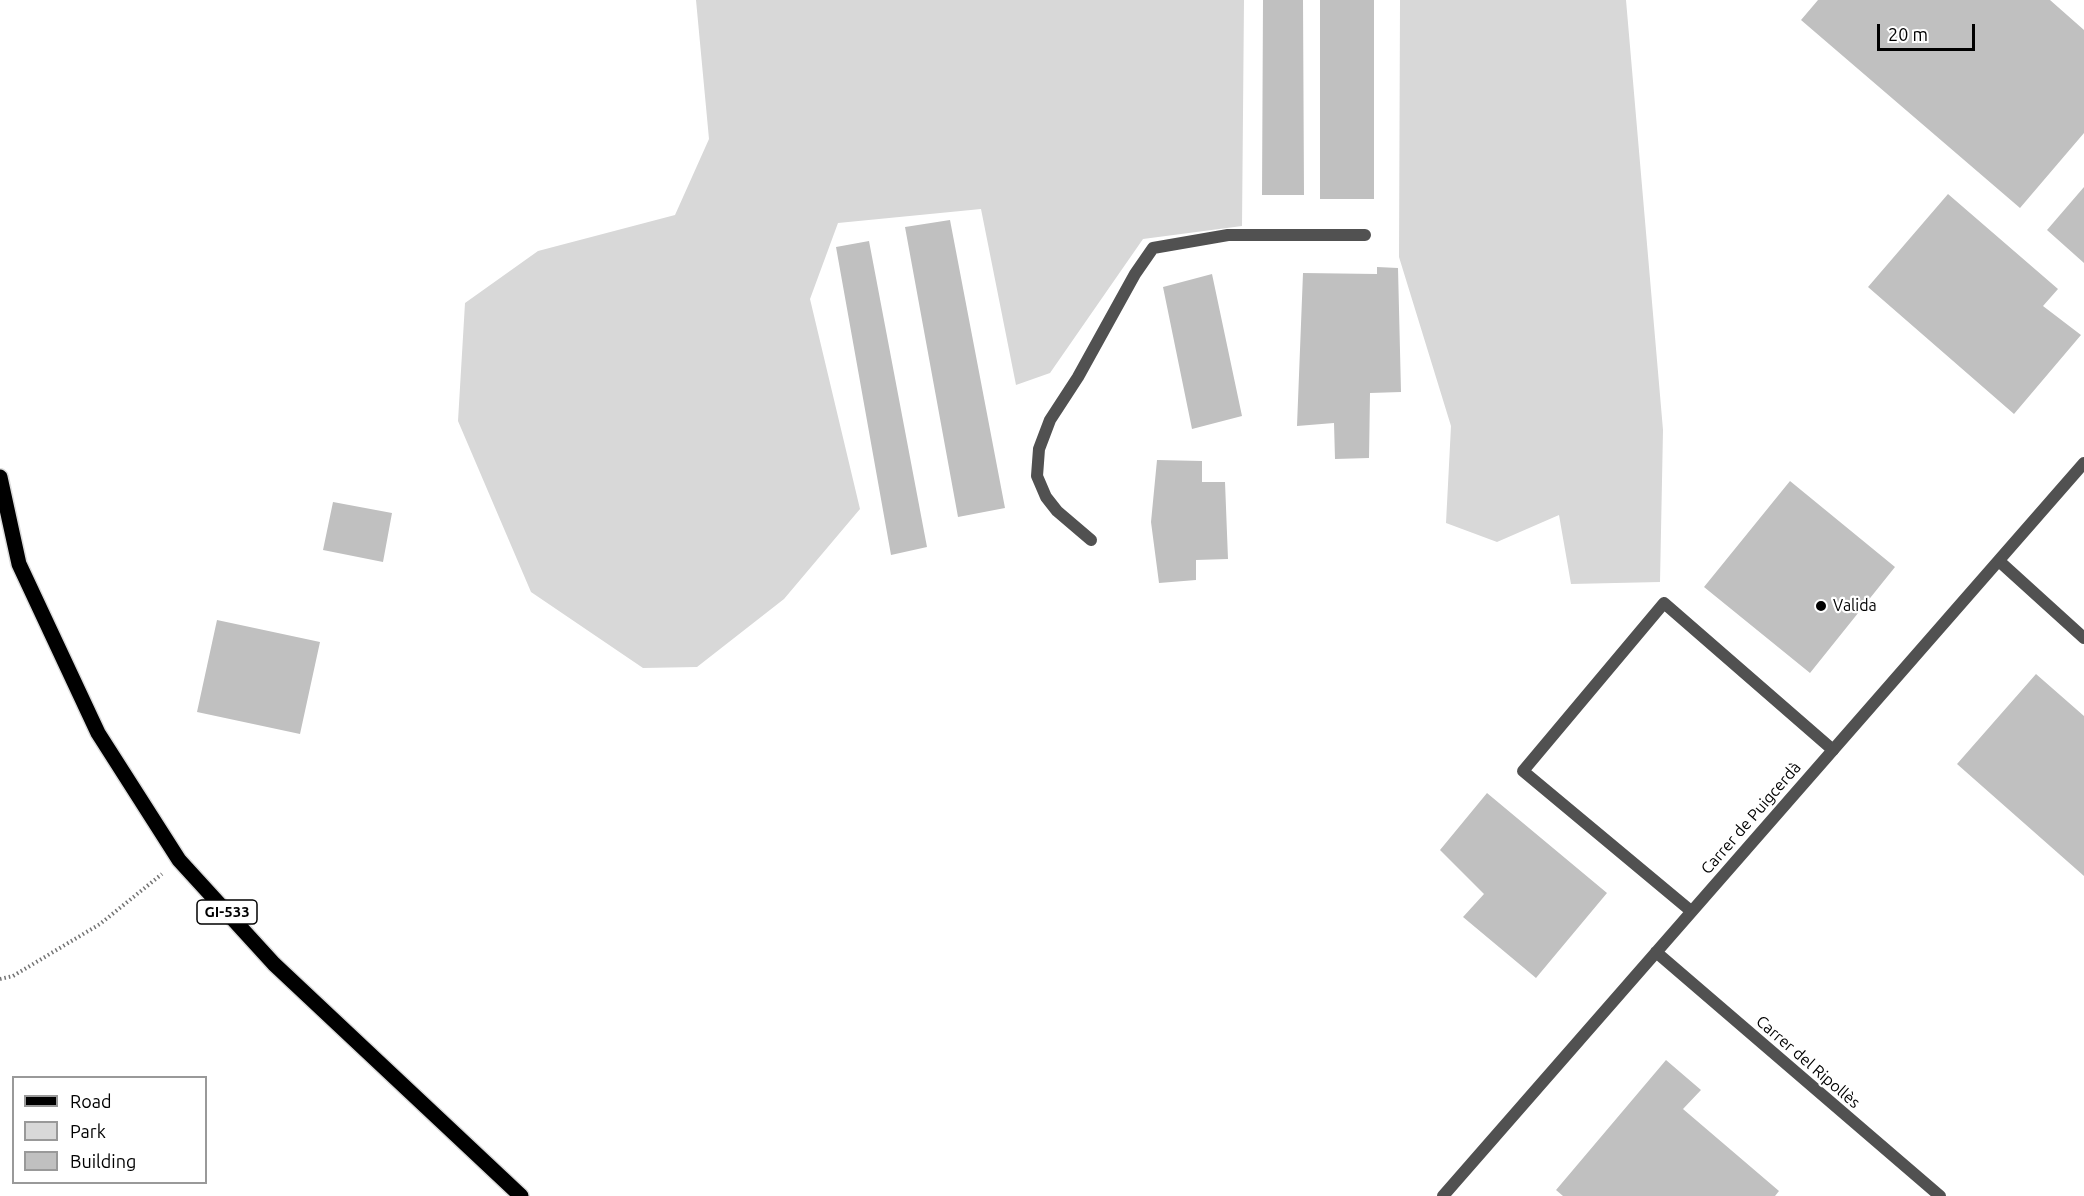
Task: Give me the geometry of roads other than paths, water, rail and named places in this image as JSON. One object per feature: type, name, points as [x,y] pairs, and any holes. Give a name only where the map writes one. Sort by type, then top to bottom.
[{"type":"main road","name":"GI-533","points":[[0,477],[19,564],[98,733],[179,860],[274,964],[520,1196]]},
{"type":"street","points":[[1091,540],[1057,511],[1046,497],[1037,476],[1039,449],[1050,420],[1078,377],[1135,274],[1153,248],[1228,235],[1365,235]]},
{"type":"street","name":"Carrer de Puigcerdà","points":[[1443,1196],[2084,463]]},
{"type":"street","points":[[1999,561],[2084,638]]},
{"type":"street","points":[[1691,911],[1522,771],[1664,603],[1833,750]]},
{"type":"street","name":"Carrer del Ripollès","points":[[1656,952],[1940,1196]]},
{"type":"place","name":"Valida","points":[[1821,606]]}]
